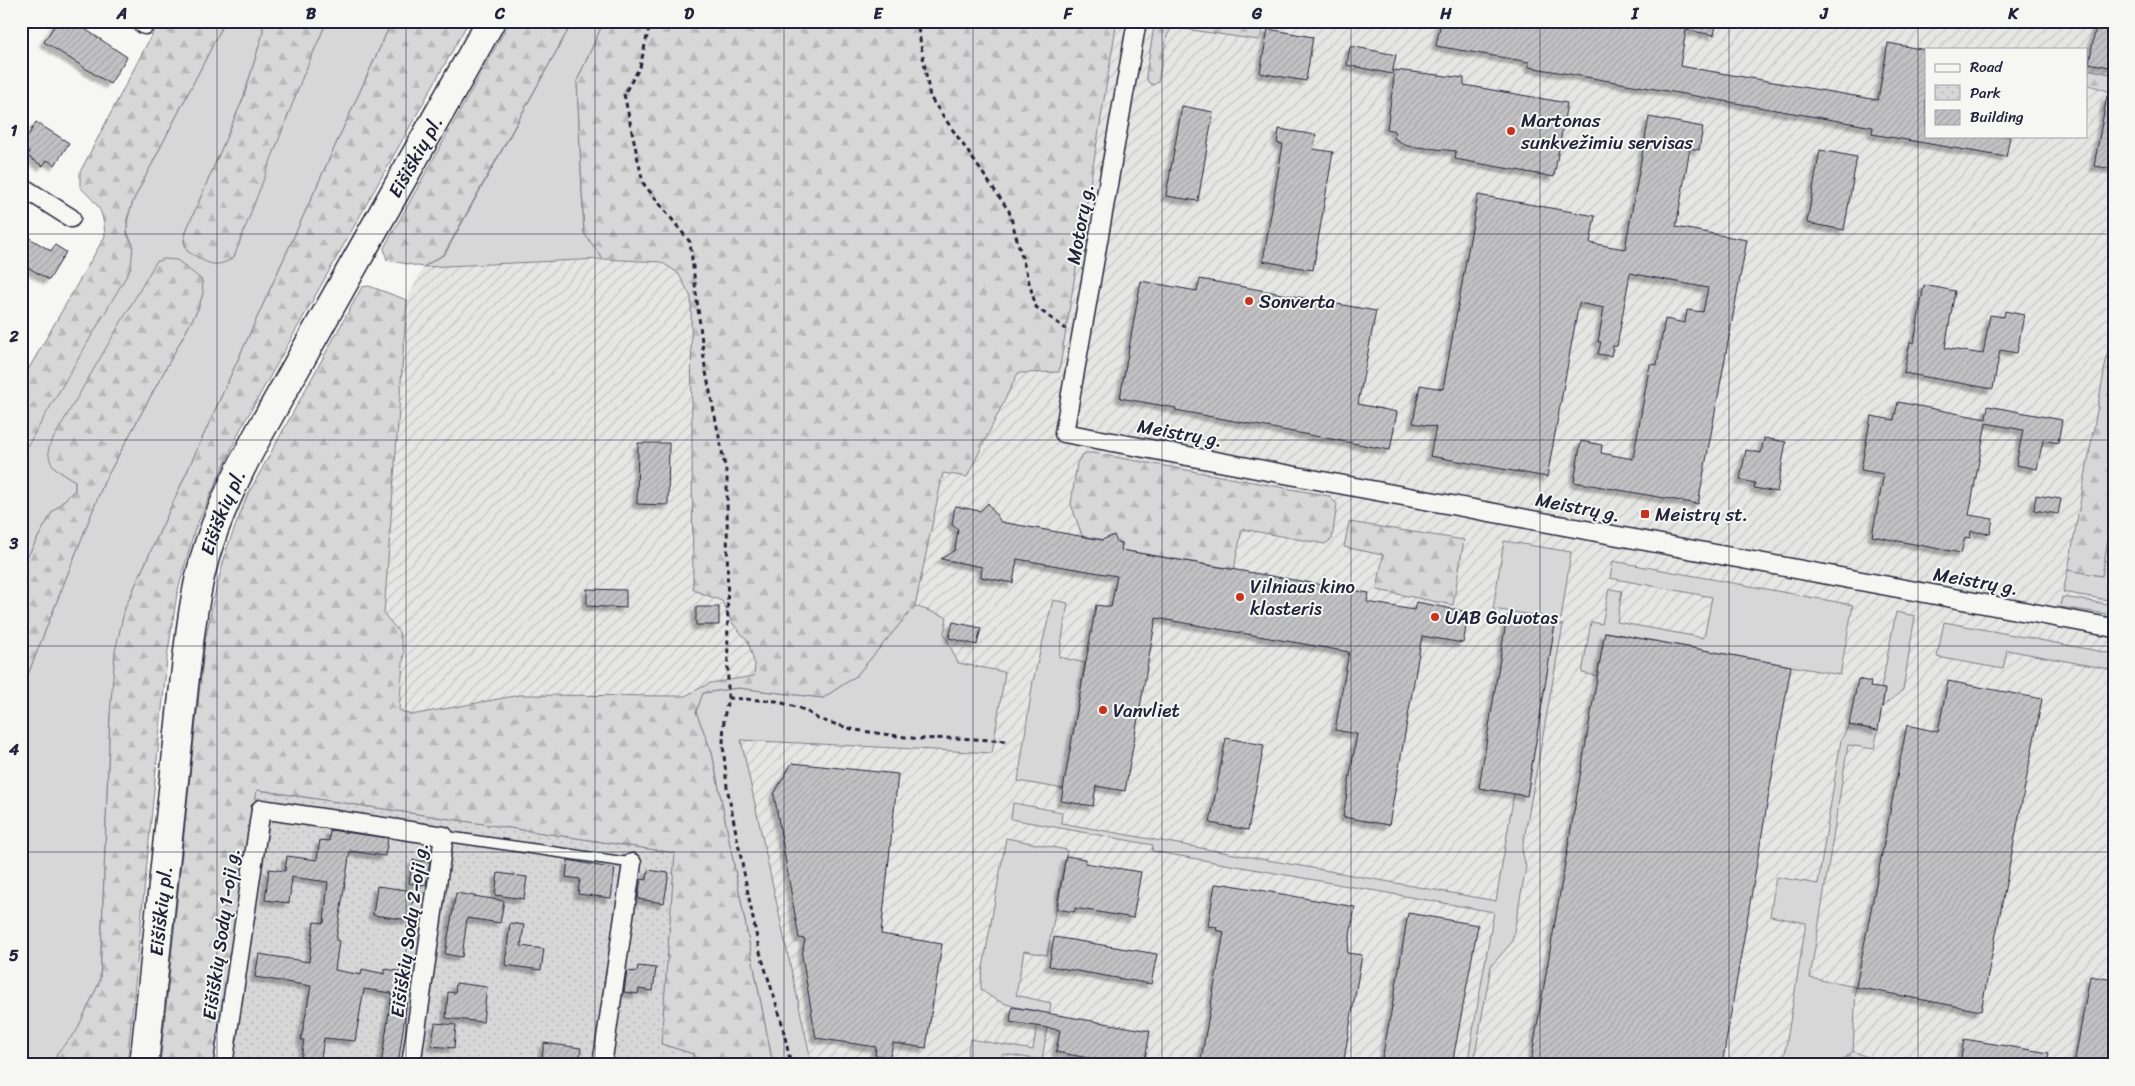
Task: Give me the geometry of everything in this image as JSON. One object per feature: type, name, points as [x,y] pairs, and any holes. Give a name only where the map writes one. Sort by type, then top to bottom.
[{"type":"main road","name":"Eišiškių pl.","points":[[144,1065],[186,669],[197,590],[204,558],[234,480],[252,446],[491,21]]},
{"type":"street","name":"Motorų g.","points":[[1064,433],[1137,21]]},
{"type":"street","points":[[21,186],[71,218]]},
{"type":"street","name":"Meistrų g.","points":[[1064,433],[2114,628]]},
{"type":"street","name":"Eišiškių Sodų 2-oji g.","points":[[261,809],[444,836],[411,1065]]},
{"type":"street","name":"Eišiškių Sodų 1-oji g.","points":[[223,1065],[261,809]]},
{"type":"street","points":[[602,1065],[632,863]]},
{"type":"lane","points":[[444,836],[632,863]]},
{"type":"path","points":[[656,21],[648,32],[640,67],[624,94],[642,182],[690,242],[705,367],[727,476],[728,698],[724,718],[723,744],[728,787],[759,949],[781,1020],[791,1065]]},
{"type":"path","points":[[913,21],[918,28],[930,97],[1009,211],[1036,307],[1081,339]]},
{"type":"path","points":[[728,698],[776,701],[805,710],[818,719],[855,730],[920,740],[955,738],[1009,740]]},
{"type":"shaded area","points":[[1117,21],[2114,21],[2114,1065],[1886,1065],[1853,1051],[1838,1065],[812,1065],[741,740],[992,753],[958,663],[944,633],[946,617],[915,606],[943,472],[967,476],[1018,372],[1059,372]],"holes":[[[1086,453],[1329,496],[1334,499],[1325,544],[1242,529],[1235,569],[1121,549],[1122,543],[1112,536],[1106,540]]]},
{"type":"shaded area","points":[[603,259],[661,262],[678,273],[691,297],[722,601],[733,624],[748,641],[755,665],[754,676],[710,683],[685,696],[520,695],[411,715],[399,710],[404,652],[384,615],[407,300],[423,267]]},
{"type":"green space","points":[[159,21],[225,21],[133,201],[127,219],[127,235],[133,244],[131,268],[21,457],[21,382],[105,236],[103,219],[99,208],[80,187],[80,172]]},
{"type":"green space","points":[[225,21],[263,21],[263,33],[243,99],[187,229],[184,241],[187,251],[303,76],[327,21],[392,21],[125,608],[110,715],[100,981],[76,1033],[57,1053],[54,1065],[27,1065],[21,1059],[21,692],[104,482],[198,309],[203,293],[54,467],[75,481],[75,490],[53,511],[21,568],[21,457],[133,244],[127,228],[133,201]]},
{"type":"green space","points":[[263,21],[327,21],[303,76],[234,257],[221,264],[210,263],[187,251],[184,241],[187,229],[243,99],[263,33]]},
{"type":"green space","points":[[392,21],[469,21],[240,430],[195,529],[177,594],[167,658],[127,1065],[54,1065],[57,1053],[76,1032],[100,981],[110,715],[115,651],[125,608]]},
{"type":"green space","points":[[510,21],[573,21],[444,254],[423,267],[387,260],[384,248]]},
{"type":"green space","points":[[573,21],[604,21],[577,81],[584,233],[603,259],[423,267],[445,254]]},
{"type":"green space","points":[[604,21],[1117,21],[1059,372],[1018,373],[967,477],[943,473],[915,606],[856,676],[823,698],[738,688],[703,693],[696,712],[712,753],[773,1065],[692,1065],[693,1054],[661,1044],[674,853],[257,790],[218,1065],[160,1065],[205,641],[214,597],[227,548],[247,496],[362,287],[369,286],[407,300],[384,614],[399,632],[404,652],[399,710],[411,715],[520,695],[685,696],[710,683],[754,676],[755,665],[748,641],[733,624],[722,601],[693,590],[691,297],[678,273],[661,262],[603,259],[584,233],[577,81]]},
{"type":"green space","points":[[1155,21],[1263,21],[1262,34],[1258,40],[1172,27],[1167,36],[1158,82],[1153,85],[1148,82],[1146,75]]},
{"type":"green space","points":[[2088,69],[2114,75],[2114,93],[2088,85]]},
{"type":"green space","points":[[164,259],[177,260],[202,280],[203,293],[198,309],[104,482],[21,692],[21,568],[53,511],[75,490],[75,481],[52,464],[49,446],[156,262]]},
{"type":"green space","points":[[2114,317],[2114,503],[2102,576],[2068,570]]},
{"type":"green space","points":[[1086,453],[1329,496],[1337,504],[1332,539],[1325,544],[1242,529],[1234,569],[1121,550],[1122,543],[1116,542],[1112,536],[1106,540],[1082,536],[1071,504],[1077,463],[1081,456]]},
{"type":"green space","points":[[1349,522],[1464,540],[1453,605],[1377,590],[1383,555],[1344,547]]},
{"type":"green space","points":[[1504,541],[1571,552],[1561,619],[1493,609]]},
{"type":"green space","points":[[2104,560],[2114,562],[2114,601],[2063,592],[2068,570],[2101,576]]},
{"type":"green space","points":[[1613,561],[1853,605],[1840,675],[1606,632],[1597,676],[1582,673],[1591,622],[1602,624],[1609,589],[1622,591],[1617,622],[1704,638],[1712,597],[1610,578]]},
{"type":"green space","points":[[2062,597],[2114,605],[2114,615],[2060,607]]},
{"type":"green space","points":[[1053,600],[1068,603],[1059,657],[1085,663],[1064,789],[1018,781],[1033,681]]},
{"type":"green space","points":[[915,606],[947,617],[944,633],[958,663],[1005,672],[992,753],[741,740],[812,1065],[773,1065],[712,753],[696,712],[703,693],[738,688],[823,698],[856,676]]},
{"type":"green space","points":[[1896,612],[1915,616],[1903,690],[1882,707],[1885,690],[1881,689]]},
{"type":"green space","points":[[1944,622],[2114,654],[2114,670],[2007,650],[2003,669],[1937,657]]},
{"type":"green space","points":[[1555,624],[1563,625],[1522,850],[1526,867],[1512,942],[1491,966],[1473,1065],[1467,1065],[1494,912],[1152,851],[1153,845],[1011,819],[1013,803],[1062,812],[1061,823],[1496,901],[1514,793],[1527,795]]},
{"type":"green space","points":[[1849,725],[1878,730],[1874,749],[1848,745],[1810,978],[1856,987],[1853,1051],[1838,1065],[1783,1065],[1806,923],[1770,916],[1776,877],[1818,884],[1841,740]]},
{"type":"green space","points":[[257,790],[675,853],[661,1044],[693,1054],[692,1065],[218,1065]]},
{"type":"green space","points":[[1006,838],[1067,850],[1047,955],[1024,951],[1016,995],[1051,1003],[1042,1060],[1003,1054],[1000,1065],[966,1065],[970,1039],[1033,1050],[1039,1011],[1000,1002],[981,989],[981,979]]},
{"type":"green space","points":[[1853,1051],[1886,1065],[1838,1065]]},
{"type":"building","points":[[57,21],[73,21],[127,57],[110,84],[44,42]]},
{"type":"building","points":[[1441,21],[1717,21],[1714,35],[1686,30],[1680,66],[1878,100],[1888,43],[1925,50],[1925,138],[2010,138],[2006,157],[1872,134],[1873,127],[1529,67],[1529,62],[1436,46]]},
{"type":"building","points":[[2097,21],[2114,21],[2114,68],[2089,63]]},
{"type":"building","points":[[1268,29],[1313,37],[1306,81],[1260,73]]},
{"type":"building","points":[[1350,46],[1396,55],[1392,74],[1347,65]]},
{"type":"building","points":[[1395,70],[1464,78],[1464,85],[1567,103],[1554,177],[1455,159],[1456,151],[1407,146],[1394,138],[1395,131],[1387,129]]},
{"type":"building","points":[[2107,96],[2114,97],[2114,169],[2094,166]]},
{"type":"building","points":[[1182,106],[1213,112],[1198,201],[1166,196]]},
{"type":"building","points":[[1649,117],[1703,127],[1699,150],[1690,148],[1676,227],[1747,240],[1698,504],[1574,482],[1581,441],[1602,445],[1601,453],[1633,459],[1650,364],[1657,365],[1665,319],[1685,323],[1687,310],[1703,312],[1708,288],[1630,273],[1617,346],[1613,346],[1611,356],[1598,354],[1601,342],[1598,342],[1604,308],[1579,303],[1547,477],[1430,456],[1436,427],[1413,423],[1420,385],[1443,389],[1478,195],[1595,216],[1590,243],[1625,249]]},
{"type":"building","points":[[36,122],[69,143],[55,165],[47,160],[43,166],[27,156],[30,153],[21,148]]},
{"type":"building","points":[[1279,129],[1316,135],[1313,149],[1333,152],[1313,270],[1263,261],[1283,144],[1277,143]]},
{"type":"building","points":[[1820,150],[1857,157],[1844,230],[1807,223]]},
{"type":"building","points":[[26,236],[51,251],[55,245],[66,252],[49,280],[21,263],[21,244]]},
{"type":"building","points":[[1200,279],[1376,311],[1358,404],[1397,412],[1390,450],[1120,398],[1141,281],[1197,291]]},
{"type":"building","points":[[1924,285],[1955,291],[1945,348],[1983,354],[1990,315],[2004,317],[2005,311],[2024,315],[2017,353],[2000,350],[1993,389],[1904,373],[1910,342],[1914,343]]},
{"type":"building","points":[[1898,402],[1986,419],[1988,406],[2062,420],[2058,443],[2043,440],[2037,469],[2016,465],[2023,430],[1986,423],[1969,515],[1993,519],[1990,534],[1971,531],[1970,538],[1965,537],[1961,553],[1872,536],[1884,474],[1861,470],[1871,416],[1894,420]]},
{"type":"building","points":[[1764,438],[1786,442],[1777,492],[1754,488],[1755,483],[1740,480],[1746,450],[1761,453]]},
{"type":"building","points":[[638,443],[669,443],[668,505],[637,504]]},
{"type":"building","points":[[2036,495],[2061,499],[2058,514],[2034,510]]},
{"type":"building","points":[[988,503],[1001,522],[1102,540],[1114,535],[1117,542],[1122,543],[1121,550],[1369,593],[1367,602],[1414,610],[1416,602],[1469,612],[1463,643],[1422,636],[1389,825],[1343,817],[1357,734],[1335,730],[1349,652],[1156,618],[1125,791],[1096,786],[1093,806],[1061,801],[1096,605],[1111,607],[1117,576],[1017,559],[1013,583],[981,577],[982,567],[941,559],[955,550],[958,529],[952,525],[955,506],[980,511]]},
{"type":"building","points":[[587,589],[626,590],[626,608],[587,606]]},
{"type":"building","points":[[696,607],[719,607],[719,625],[696,625]]},
{"type":"building","points":[[1507,616],[1555,624],[1527,796],[1479,788]]},
{"type":"building","points":[[953,622],[981,628],[977,645],[949,638]]},
{"type":"building","points":[[1605,632],[1791,666],[1722,1065],[1556,1065],[1531,1061]]},
{"type":"building","points":[[1858,679],[1871,682],[1870,687],[1885,689],[1878,730],[1849,725]]},
{"type":"building","points":[[1948,681],[2042,699],[1981,1011],[1856,987],[1907,725],[1938,732]]},
{"type":"building","points":[[1226,738],[1264,745],[1248,830],[1210,823]]},
{"type":"building","points":[[792,763],[898,774],[881,934],[942,944],[926,1048],[893,1043],[890,1057],[875,1055],[876,1047],[816,1038],[802,956],[805,939],[799,938],[774,794]]},
{"type":"building","points":[[330,830],[388,838],[385,856],[350,851],[336,940],[339,941],[335,970],[361,975],[362,969],[385,974],[385,969],[411,973],[398,1065],[381,1065],[392,993],[364,989],[355,1041],[324,1038],[320,1065],[300,1065],[304,1040],[301,1040],[311,986],[255,977],[259,954],[309,962],[314,922],[324,923],[328,882],[292,877],[289,903],[265,900],[269,869],[285,871],[287,856],[317,860],[320,840],[329,841]]},
{"type":"building","points":[[1066,856],[1085,859],[1085,863],[1141,872],[1133,918],[1075,908],[1074,912],[1057,909]]},
{"type":"building","points":[[413,860],[430,862],[426,885],[409,883]]},
{"type":"building","points":[[568,860],[615,869],[611,898],[578,894],[580,879],[566,877]]},
{"type":"building","points":[[648,870],[669,873],[664,903],[638,899],[641,879],[647,880]]},
{"type":"building","points":[[498,873],[527,877],[524,899],[495,895]]},
{"type":"building","points":[[1215,884],[1225,884],[1355,907],[1347,953],[1362,955],[1343,1065],[1200,1065],[1224,932],[1216,930],[1217,927],[1208,926]]},
{"type":"building","points":[[377,886],[414,891],[410,920],[373,915]]},
{"type":"building","points":[[456,893],[504,901],[500,923],[467,918],[462,957],[445,954]]},
{"type":"building","points":[[1408,913],[1478,925],[1452,1065],[1381,1065]]},
{"type":"building","points":[[510,923],[524,925],[521,946],[544,949],[541,970],[505,965]]},
{"type":"building","points":[[1054,937],[1157,954],[1151,984],[1049,966]]},
{"type":"building","points":[[638,966],[656,968],[653,991],[639,989],[638,994],[624,992],[627,971],[637,972]]},
{"type":"building","points":[[2090,976],[2114,980],[2114,1065],[2074,1065]]},
{"type":"building","points":[[456,983],[487,987],[483,1022],[446,1018],[448,992],[455,993]]},
{"type":"building","points":[[1012,1007],[1150,1031],[1144,1065],[1126,1065],[1056,1052],[1060,1030],[1010,1022]]},
{"type":"building","points":[[435,1023],[456,1025],[454,1048],[432,1046]]},
{"type":"building","points":[[1964,1039],[2049,1053],[2047,1065],[1960,1065]]},
{"type":"building","points":[[544,1043],[581,1048],[579,1065],[541,1065]]},
{"type":"place","name":"Martonas sunkvežimiu servisas","points":[[1511,131]]},
{"type":"place","name":"Sonverta","points":[[1249,301]]},
{"type":"place","name":"Meistrų st.","points":[[1645,514]]},
{"type":"place","name":"Vilniaus kino klasteris","points":[[1240,597]]},
{"type":"place","name":"UAB Galuotas","points":[[1435,617]]},
{"type":"place","name":"Vanvliet","points":[[1103,710]]}]
